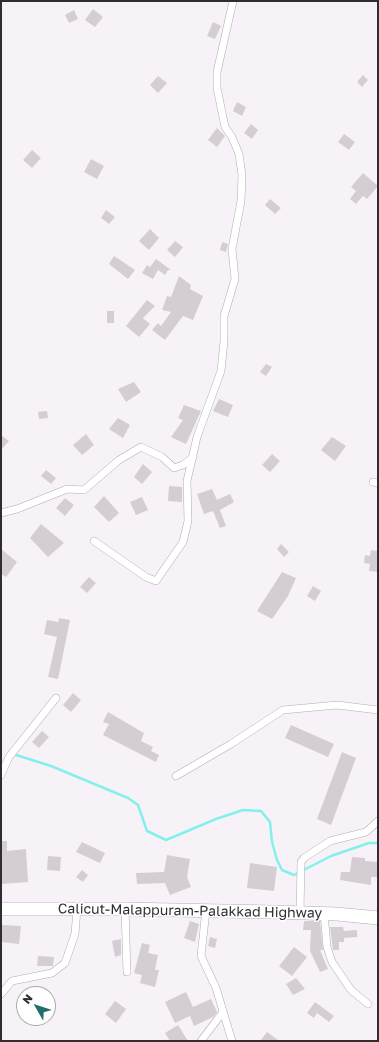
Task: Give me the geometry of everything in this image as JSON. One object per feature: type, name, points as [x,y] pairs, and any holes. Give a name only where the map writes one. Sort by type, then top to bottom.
[{"type":"highway","name":"Calicut-Malappuram-Palakkad Highway","points":[[1,909],[206,910],[300,907],[324,913],[378,918]]},
{"type":"street","points":[[94,541],[146,576],[156,581],[183,542],[188,521],[187,481],[197,437],[221,371],[224,341],[224,316],[236,279],[232,249],[241,201],[242,174],[239,154],[232,137],[225,127],[217,88],[218,72],[233,1]]},
{"type":"street","points":[[1,513],[17,509],[67,489],[84,490],[119,460],[141,447],[162,457],[174,468],[183,465],[193,457]]},
{"type":"street","points":[[1,775],[8,757],[56,698]]},
{"type":"street","points":[[176,776],[231,744],[283,710],[337,705],[378,710]]},
{"type":"street","points":[[300,907],[302,862],[304,858],[330,841],[366,832],[378,821]]},
{"type":"street","points":[[1,994],[12,981],[52,973],[65,963],[75,934],[77,909]]},
{"type":"street","points":[[125,909],[127,972]]},
{"type":"street","points":[[206,910],[201,956],[216,988],[232,1041]]},
{"type":"street","points":[[324,913],[327,947],[332,962],[351,990],[368,1004]]},
{"type":"street","points":[[202,1041],[224,1012]]},
{"type":"building","points":[[93,9],[103,17],[95,27],[85,20]]},
{"type":"building","points":[[74,10],[78,19],[69,23],[65,15]]},
{"type":"building","points":[[213,22],[221,26],[215,39],[207,36]]},
{"type":"building","points":[[363,75],[368,80],[362,87],[357,82]]},
{"type":"building","points":[[158,76],[167,83],[158,93],[150,85]]},
{"type":"building","points":[[237,102],[246,107],[242,116],[233,111]]},
{"type":"building","points":[[251,124],[258,130],[252,139],[244,133]]},
{"type":"building","points":[[217,128],[225,136],[217,147],[208,140]]},
{"type":"building","points":[[344,134],[355,142],[349,150],[338,142]]},
{"type":"building","points":[[32,150],[41,158],[32,168],[23,160]]},
{"type":"building","points":[[91,159],[104,166],[97,179],[84,172]]},
{"type":"building","points":[[363,173],[378,186],[367,199],[363,196],[356,204],[350,199],[356,191],[351,187]]},
{"type":"building","points":[[270,199],[281,208],[275,214],[265,205]]},
{"type":"building","points":[[106,210],[115,217],[109,224],[101,218]]},
{"type":"building","points":[[150,229],[159,238],[149,250],[139,241]]},
{"type":"building","points":[[175,241],[183,247],[175,257],[167,250]]},
{"type":"building","points":[[222,242],[228,244],[226,252],[220,250]]},
{"type":"building","points":[[114,256],[135,270],[128,279],[109,264]]},
{"type":"building","points":[[156,259],[171,270],[168,270],[165,275],[158,270],[153,279],[142,273],[147,265],[150,267]]},
{"type":"building","points":[[179,276],[191,285],[190,289],[203,296],[193,320],[183,316],[165,340],[152,330],[158,323],[161,326],[171,312],[162,310],[167,296],[171,297]]},
{"type":"building","points":[[147,300],[155,306],[143,318],[150,324],[139,337],[126,326]]},
{"type":"building","points":[[107,311],[114,311],[114,323],[107,323]]},
{"type":"building","points":[[266,364],[272,367],[266,376],[260,372]]},
{"type":"building","points":[[134,382],[141,392],[126,402],[118,389]]},
{"type":"building","points":[[219,399],[233,405],[228,417],[213,411]]},
{"type":"building","points":[[184,405],[201,411],[186,444],[171,437],[183,420],[178,418]]},
{"type":"building","points":[[47,411],[48,418],[39,419],[38,412]]},
{"type":"building","points":[[118,418],[130,425],[123,438],[109,429]]},
{"type":"building","points":[[86,434],[94,445],[82,455],[73,445]]},
{"type":"building","points":[[1,435],[9,441],[1,450]]},
{"type":"building","points":[[332,437],[346,446],[335,461],[321,450]]},
{"type":"building","points":[[272,454],[280,461],[270,472],[262,465]]},
{"type":"building","points":[[143,464],[152,472],[142,484],[134,477]]},
{"type":"building","points":[[46,470],[56,478],[51,484],[41,476]]},
{"type":"building","points":[[169,486],[182,487],[182,502],[168,501]]},
{"type":"building","points":[[212,489],[217,500],[230,494],[234,502],[220,510],[226,526],[220,528],[213,511],[204,514],[197,494]]},
{"type":"building","points":[[104,496],[119,513],[109,522],[94,507]]},
{"type":"building","points":[[142,497],[148,510],[136,515],[130,502]]},
{"type":"building","points":[[65,498],[74,505],[65,516],[56,508]]},
{"type":"building","points":[[41,524],[64,543],[48,557],[30,538]]},
{"type":"building","points":[[281,544],[289,552],[284,557],[277,549]]},
{"type":"building","points":[[1,549],[17,562],[6,577],[1,574]]},
{"type":"building","points":[[371,550],[378,551],[378,572],[369,571],[370,564],[364,563],[365,555],[370,556]]},
{"type":"building","points":[[282,572],[296,578],[288,596],[272,619],[257,611]]},
{"type":"building","points":[[89,577],[96,583],[87,593],[80,587]]},
{"type":"building","points":[[313,586],[321,591],[315,601],[307,596]]},
{"type":"building","points":[[59,618],[70,620],[58,679],[48,677],[57,637],[44,634],[47,620],[58,622]]},
{"type":"building","points":[[73,693],[81,700],[71,712],[63,705]]},
{"type":"building","points":[[108,712],[144,733],[141,741],[153,747],[151,751],[159,755],[156,762],[103,735],[109,724],[103,722]]},
{"type":"building","points":[[291,725],[334,744],[328,757],[285,738]]},
{"type":"building","points":[[42,731],[49,737],[39,748],[32,742]]},
{"type":"building","points":[[342,752],[356,758],[331,825],[317,819]]},
{"type":"building","points":[[1,841],[7,841],[7,851],[26,849],[28,882],[1,884]]},
{"type":"building","points":[[82,842],[105,853],[100,863],[76,852]]},
{"type":"building","points":[[167,855],[190,859],[187,877],[191,887],[170,895],[165,883],[137,884],[136,873],[164,872]]},
{"type":"building","points":[[48,856],[61,857],[60,871],[47,870]]},
{"type":"building","points":[[352,857],[365,858],[365,861],[378,862],[377,877],[371,877],[371,885],[340,880],[341,872],[350,872]]},
{"type":"building","points":[[250,863],[277,867],[274,891],[247,888]]},
{"type":"building","points":[[82,870],[88,875],[83,882],[76,877]]},
{"type":"building","points":[[190,921],[199,924],[195,942],[184,938]]},
{"type":"building","points":[[304,921],[320,921],[323,950],[320,950],[328,969],[320,972],[310,951],[311,930],[303,930]]},
{"type":"building","points":[[1,925],[21,926],[19,944],[1,942]]},
{"type":"building","points":[[330,927],[343,927],[344,931],[357,930],[357,937],[344,938],[344,942],[339,942],[339,950],[333,950]]},
{"type":"building","points":[[210,937],[217,939],[215,948],[208,946]]},
{"type":"building","points":[[121,939],[121,955],[115,957],[112,941]]},
{"type":"building","points":[[142,943],[150,945],[148,953],[158,955],[155,970],[159,970],[155,987],[140,983],[142,975],[134,973]]},
{"type":"building","points":[[294,947],[307,957],[292,976],[279,966]]},
{"type":"building","points":[[38,956],[54,957],[53,966],[37,966]]},
{"type":"building","points":[[296,978],[305,989],[293,995],[286,984]]},
{"type":"building","points":[[186,992],[193,1007],[211,999],[217,1012],[213,1017],[194,1026],[190,1016],[175,1023],[165,1002]]},
{"type":"building","points":[[115,1001],[126,1009],[116,1023],[105,1014]]},
{"type":"building","points":[[315,1002],[334,1016],[329,1022],[317,1013],[314,1018],[307,1013]]},
{"type":"building","points":[[178,1025],[188,1041],[170,1041],[165,1033]]},
{"type":"building","points":[[267,1032],[279,1041],[260,1041]]},
{"type":"waterway","points":[[13,754],[51,766],[128,798],[138,805],[147,831],[166,840],[216,819],[243,810],[261,811],[270,822],[272,842],[277,860],[282,870],[294,875],[331,856],[369,843],[378,843]]}]
